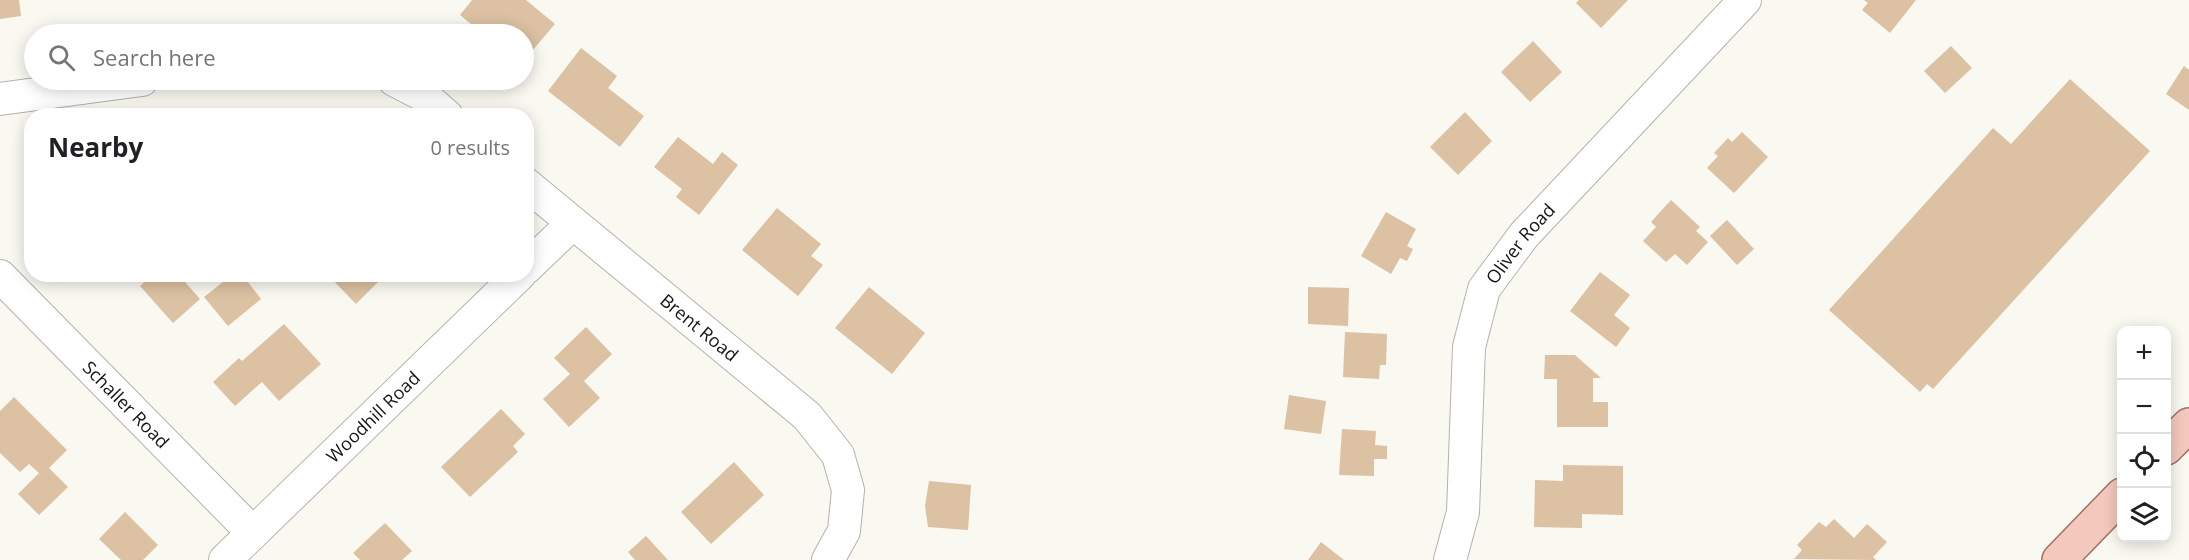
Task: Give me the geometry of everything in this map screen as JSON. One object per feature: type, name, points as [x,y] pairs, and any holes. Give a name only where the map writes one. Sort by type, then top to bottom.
[{"type":"main road","points":[[2171,443],[2189,425]]},
{"type":"main road","points":[[2059,560],[2117,499]]},
{"type":"street","name":"Oliver Road","points":[[1450,560],[1463,512],[1469,347],[1484,289],[1524,235],[1745,0]]},
{"type":"street","points":[[0,99],[67,90]]},
{"type":"street","points":[[413,90],[438,108]]},
{"type":"street","name":"Brent Road","points":[[534,191],[807,416],[838,455],[848,490],[844,531],[828,560]]},
{"type":"street","points":[[534,260],[573,223]]},
{"type":"street","name":"Schaller Road","points":[[0,276],[253,533]]},
{"type":"street","name":"Woodhill Road","points":[[225,560],[512,282]]},
{"type":"building","points":[[0,0],[19,0],[21,16],[0,19]]},
{"type":"building","points":[[472,0],[526,0],[555,24],[534,49],[534,24],[471,24],[460,15]]},
{"type":"building","points":[[1579,0],[1628,0],[1601,28],[1576,3]]},
{"type":"building","points":[[1864,0],[1916,0],[1890,33],[1862,10],[1868,3]]},
{"type":"building","points":[[1533,41],[1562,72],[1530,102],[1501,72]]},
{"type":"building","points":[[1951,46],[1972,68],[1945,93],[1924,71]]},
{"type":"building","points":[[581,48],[617,76],[608,88],[644,116],[620,147],[548,91]]},
{"type":"building","points":[[2184,66],[2189,70],[2189,110],[2166,94]]},
{"type":"building","points":[[2070,79],[2150,151],[1933,389],[1927,384],[1920,392],[1829,310],[1993,128],[2011,144]]},
{"type":"building","points":[[1465,112],[1492,141],[1458,175],[1430,147]]},
{"type":"building","points":[[1742,132],[1768,157],[1734,193],[1707,168],[1718,156],[1714,153],[1728,138],[1732,142]]},
{"type":"building","points":[[678,137],[713,164],[722,152],[738,165],[699,215],[676,197],[682,189],[654,167]]},
{"type":"building","points":[[1671,200],[1700,227],[1696,231],[1708,242],[1687,265],[1675,254],[1666,262],[1643,241],[1656,227],[1651,222]]},
{"type":"building","points":[[777,208],[821,244],[811,256],[823,265],[798,296],[742,250]]},
{"type":"building","points":[[1386,212],[1416,229],[1407,246],[1413,249],[1407,261],[1400,258],[1391,274],[1361,256]]},
{"type":"building","points":[[1727,220],[1754,249],[1737,265],[1710,236]]},
{"type":"building","points":[[1600,272],[1630,295],[1614,315],[1630,328],[1616,347],[1570,311]]},
{"type":"building","points":[[144,282],[185,282],[200,299],[173,323],[140,286]]},
{"type":"building","points":[[223,282],[248,282],[261,299],[228,326],[204,297]]},
{"type":"building","points":[[335,282],[378,282],[356,304]]},
{"type":"building","points":[[869,287],[925,333],[892,374],[835,328]]},
{"type":"building","points":[[1308,287],[1349,288],[1348,326],[1308,324]]},
{"type":"building","points":[[284,324],[321,364],[279,401],[262,382],[235,406],[213,382],[239,358],[242,361]]},
{"type":"building","points":[[586,327],[612,354],[584,381],[600,398],[569,427],[543,399],[570,374],[554,358]]},
{"type":"building","points":[[1345,332],[1387,334],[1386,365],[1380,365],[1379,379],[1343,377]]},
{"type":"building","points":[[1545,355],[1575,355],[1601,378],[1593,378],[1593,402],[1608,402],[1608,427],[1557,427],[1557,379],[1544,379]]},
{"type":"building","points":[[1289,395],[1326,401],[1321,434],[1284,429]]},
{"type":"building","points":[[14,397],[67,450],[49,468],[68,487],[39,515],[18,494],[39,473],[29,464],[20,472],[0,453],[0,411]]},
{"type":"building","points":[[501,409],[525,434],[513,446],[518,452],[470,497],[441,467]]},
{"type":"building","points":[[1342,429],[1376,431],[1375,445],[1387,446],[1387,459],[1374,459],[1374,476],[1339,475]]},
{"type":"building","points":[[734,462],[764,495],[711,544],[681,512]]},
{"type":"building","points":[[1563,465],[1623,466],[1623,515],[1582,514],[1582,528],[1534,527],[1535,480],[1563,481]]},
{"type":"building","points":[[929,481],[971,485],[968,530],[928,527],[925,506]]},
{"type":"building","points":[[125,512],[158,545],[143,560],[121,560],[99,539]]},
{"type":"building","points":[[1834,519],[1854,538],[1867,524],[1887,542],[1873,557],[1876,560],[1794,559],[1802,550],[1797,545],[1819,522],[1826,527]]},
{"type":"building","points":[[385,523],[412,551],[402,560],[360,560],[353,553]]},
{"type":"building","points":[[646,536],[668,560],[635,560],[628,552]]},
{"type":"building","points":[[1321,542],[1344,560],[1308,560]]}]
